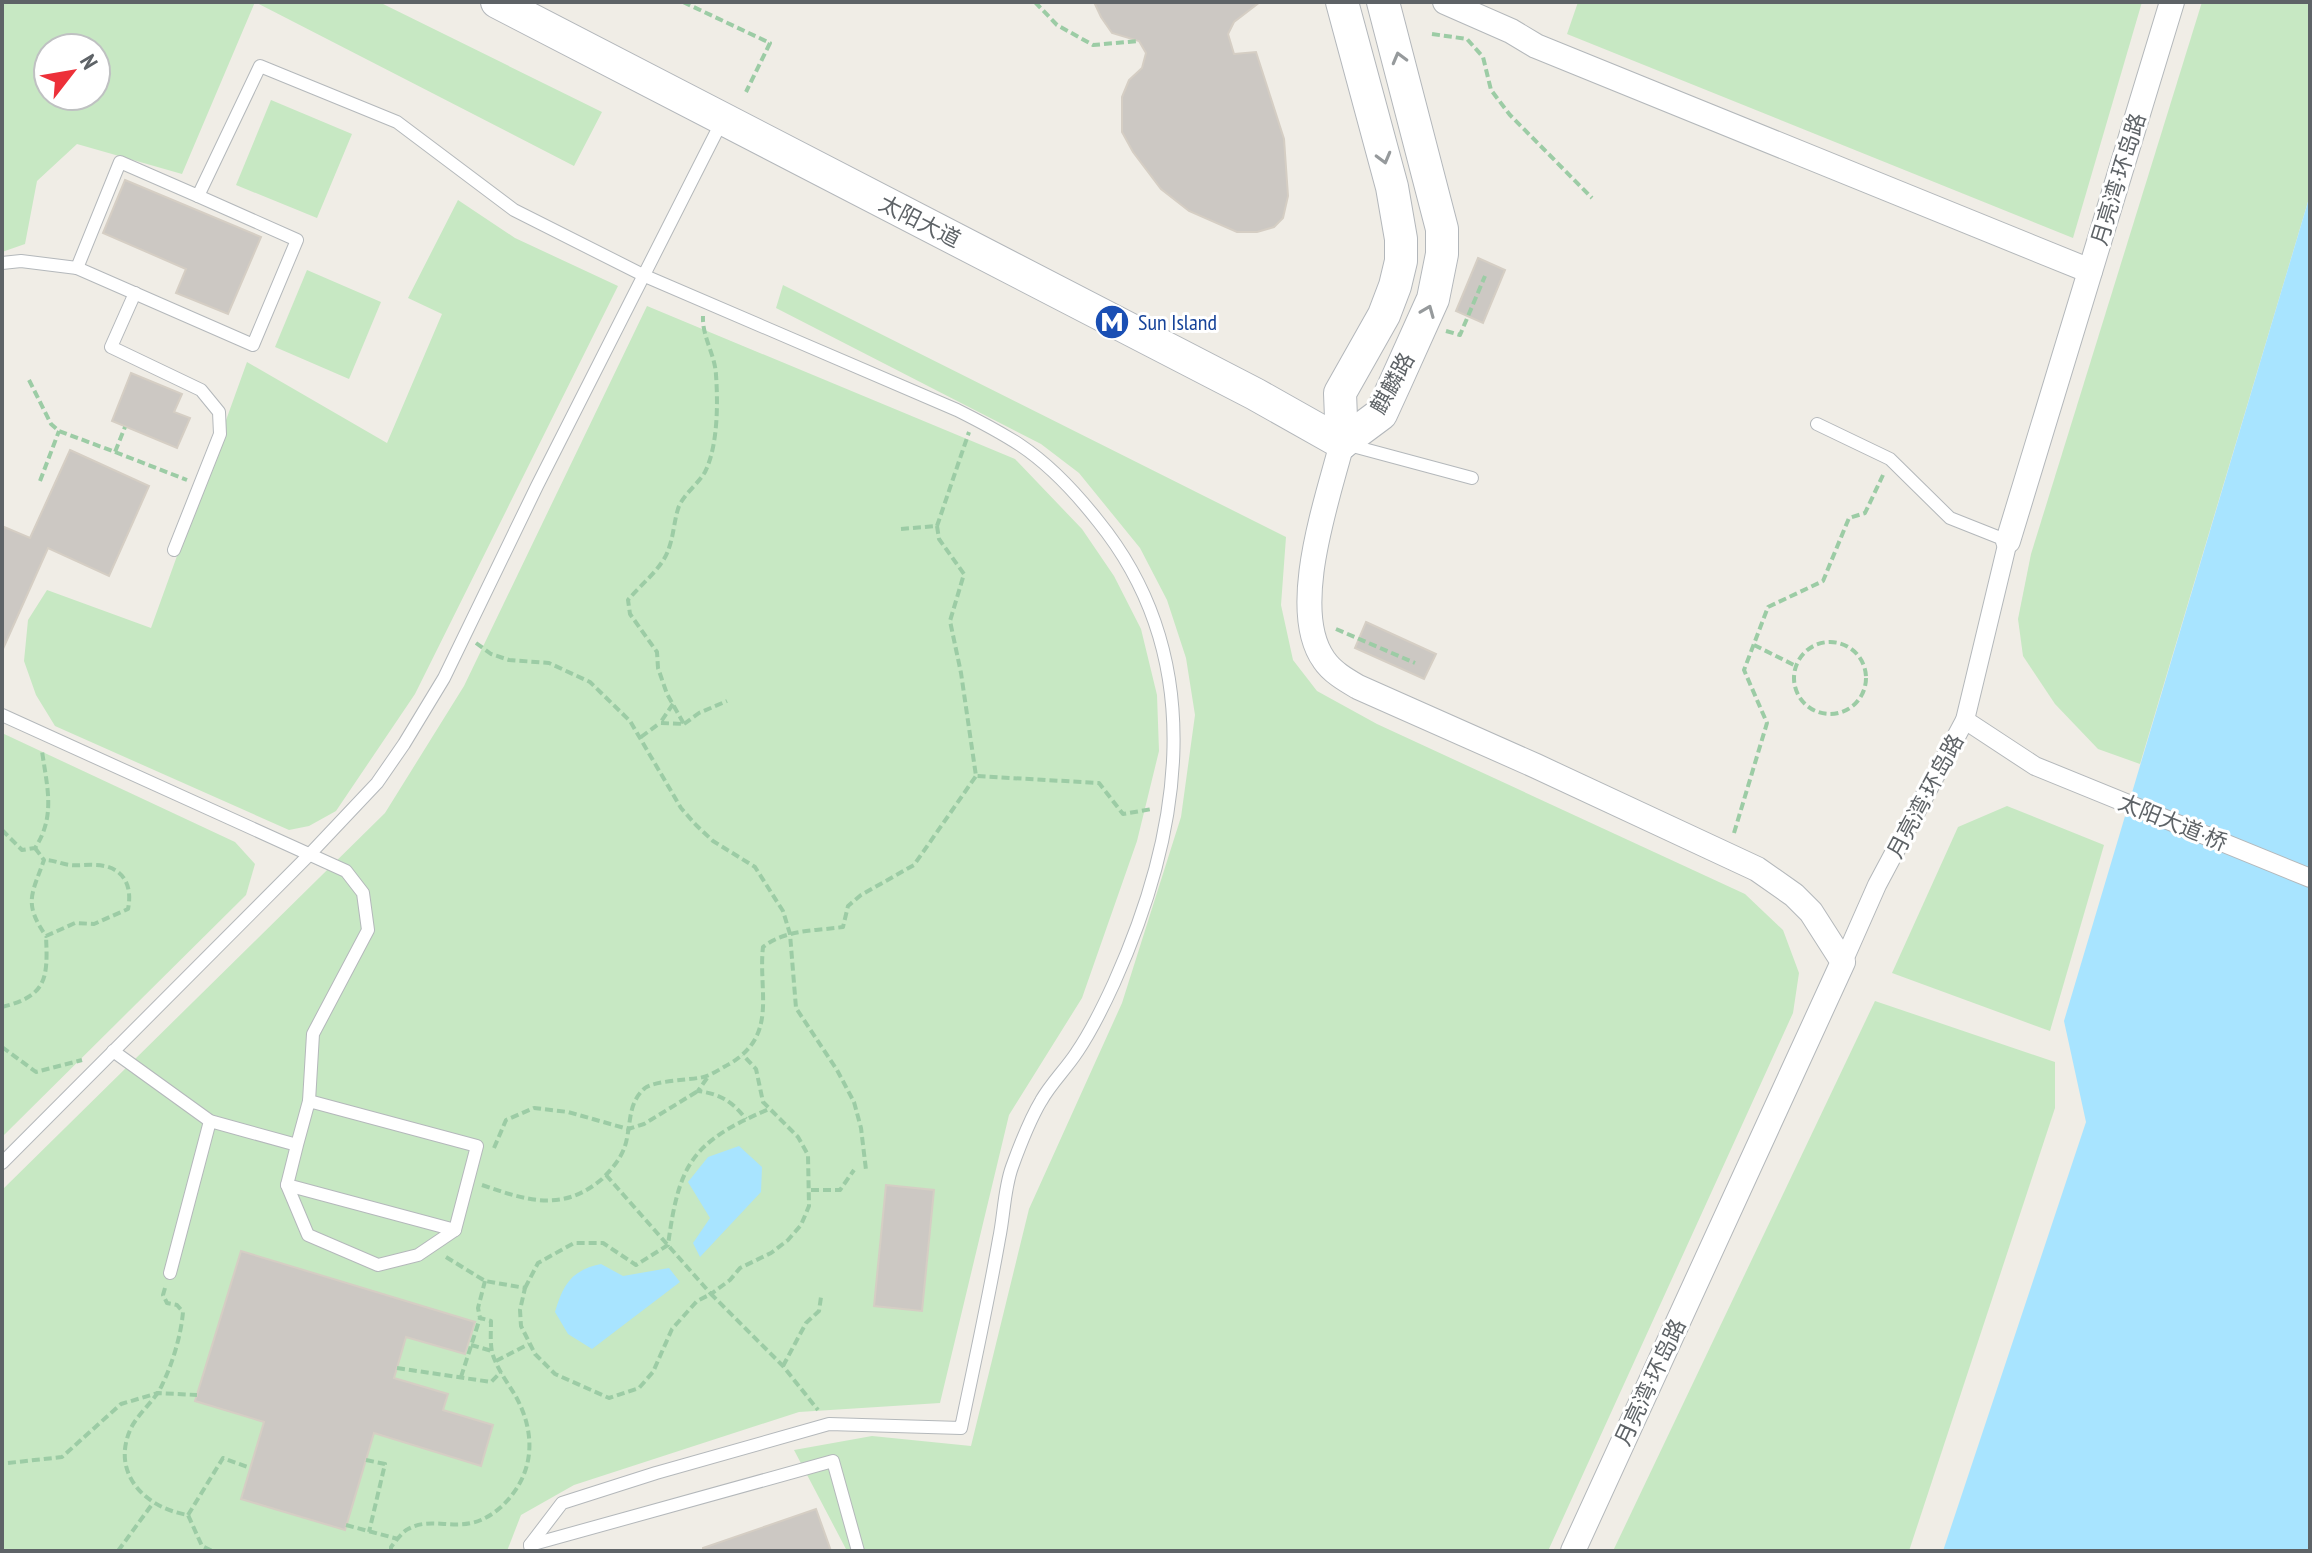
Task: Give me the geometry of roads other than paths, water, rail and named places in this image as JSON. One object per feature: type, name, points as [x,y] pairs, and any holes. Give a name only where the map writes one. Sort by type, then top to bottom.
[{"type":"main road","name":"太阳大道","points":[[497,2],[1255,394],[1342,443]]},
{"type":"main road","name":"麒麟路","points":[[1342,2],[1392,187],[1401,239],[1401,261],[1384,315],[1340,393],[1342,443]]},
{"type":"main road","name":"麒麟路","points":[[1342,443],[1381,414],[1422,325],[1439,277],[1442,229],[1383,2]]},
{"type":"street","points":[[1445,2],[1511,31],[1536,46],[2090,271]]},
{"type":"street","name":"月亮湾·环岛路","points":[[1573,1551],[1877,885],[1965,720],[2008,541],[2172,2]]},
{"type":"street","points":[[1342,443],[1317,548],[1310,618],[1314,639],[1324,660],[1358,687],[1727,855],[1775,880],[1794,895],[1827,934],[1843,962]]},
{"type":"street","name":"太阳大道·桥","points":[[1965,720],[2035,766],[2310,878]]},
{"type":"lane","points":[[198,196],[260,66],[397,122],[514,210],[645,276],[973,418],[1022,446],[1067,486],[1106,530],[1124,556],[1140,586],[1170,674],[1175,741],[1169,806],[1147,896],[1115,982],[1097,1020],[1041,1100],[1011,1171],[961,1428],[829,1424],[562,1503],[530,1548]]},
{"type":"lane","points":[[2,1163],[309,855],[377,783],[404,744],[444,678],[537,486],[723,119]]},
{"type":"lane","points":[[2,263],[21,261],[77,268],[253,345],[297,240],[120,162],[77,268]]},
{"type":"lane","points":[[135,293],[111,347],[201,390],[219,412],[220,434],[174,550]]},
{"type":"lane","points":[[1817,424],[1890,459],[1950,518],[2008,541]]},
{"type":"lane","points":[[1342,443],[1472,478]]},
{"type":"lane","points":[[2,715],[346,871],[363,893],[368,930],[313,1034],[309,1101],[287,1185],[308,1235],[378,1265],[418,1255],[455,1230],[473,1182],[477,1146],[309,1101]]},
{"type":"lane","points":[[113,1051],[210,1121],[297,1145]]},
{"type":"lane","points":[[170,1273],[210,1121]]},
{"type":"lane","points":[[287,1185],[455,1230]]},
{"type":"lane","points":[[530,1548],[833,1461],[858,1551]]},
{"type":"water","points":[[2310,195],[2310,1551],[1943,1551],[2086,1122],[2064,1021]]},
{"type":"water","points":[[739,1146],[762,1167],[761,1192],[700,1257],[693,1243],[710,1218],[688,1182],[708,1157]]},
{"type":"water","points":[[601,1264],[623,1276],[669,1268],[680,1282],[592,1349],[568,1334],[555,1312],[570,1280],[583,1270]]},
{"type":"place","name":"Sun Island","points":[[1112,322]]}]
